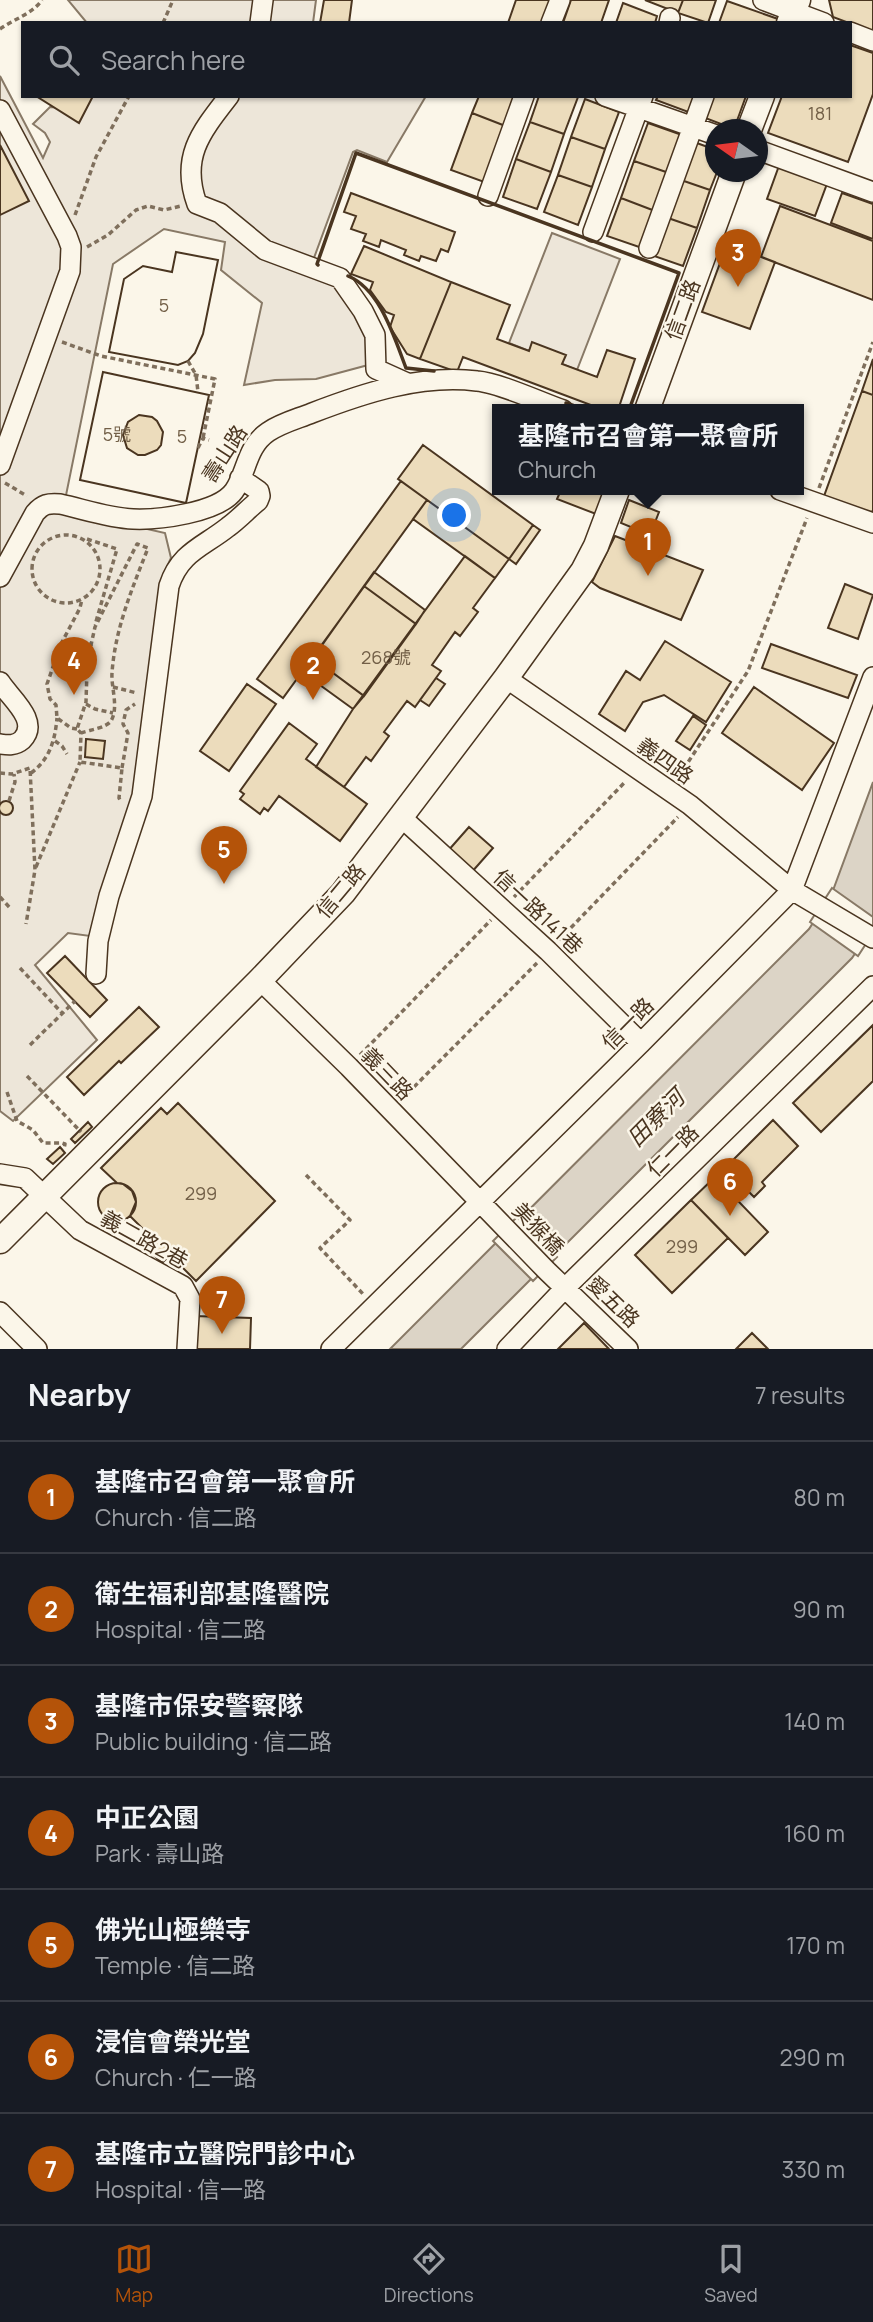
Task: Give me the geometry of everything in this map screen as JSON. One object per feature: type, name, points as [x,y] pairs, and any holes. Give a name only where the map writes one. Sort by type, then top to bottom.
[{"type":"main road","points":[[753,119],[761,98]]},
{"type":"main road","name":"信二路","points":[[649,404],[730,182]]},
{"type":"main road","name":"信二路","points":[[0,1241],[343,893],[506,678],[583,571],[596,546],[615,495]]},
{"type":"street","points":[[260,21],[263,0]]},
{"type":"street","points":[[552,21],[560,0]]},
{"type":"street","points":[[763,0],[819,21]]},
{"type":"street","points":[[852,34],[873,41]]},
{"type":"street","points":[[227,98],[207,124],[195,149],[190,170],[191,188],[197,204],[220,213],[265,250],[340,278],[363,311],[374,335],[376,369],[407,383]]},
{"type":"street","points":[[488,196],[523,98]]},
{"type":"street","points":[[617,98],[641,102],[705,132]]},
{"type":"street","points":[[649,248],[703,98]]},
{"type":"street","points":[[593,232],[641,102]]},
{"type":"street","points":[[0,110],[69,242],[71,271],[2,474]]},
{"type":"street","points":[[768,154],[873,192]]},
{"type":"street","name":"壽山路","points":[[41,506],[60,504],[133,519],[185,514],[224,500],[234,491],[256,444],[277,426],[343,401],[407,383],[444,379],[481,381],[546,404]]},
{"type":"street","points":[[96,974],[98,941],[142,796],[169,586],[179,563],[186,556],[228,528],[258,501],[259,491],[240,478]]},
{"type":"street","points":[[792,495],[873,523]]},
{"type":"street","points":[[0,578],[34,513],[41,506]]},
{"type":"street","name":"信一路","points":[[331,1349],[642,1043],[792,890],[873,677]]},
{"type":"street","name":"義四路","points":[[506,678],[690,805],[792,890],[873,938]]},
{"type":"street","points":[[0,682],[23,711],[28,723],[27,732],[19,742],[0,744]]},
{"type":"street","name":"信一路141巷","points":[[401,817],[548,951],[642,1043]]},
{"type":"street","name":"義三路","points":[[260,980],[479,1201]]},
{"type":"street","name":"仁一路","points":[[507,1349],[565,1288],[873,986]]},
{"type":"street","name":"義二路2巷","points":[[0,1174],[25,1178],[80,1230],[183,1286],[190,1300],[187,1349]]},
{"type":"street","name":"美猴橋","points":[[479,1201],[565,1288]]},
{"type":"street","name":"愛五路","points":[[565,1288],[628,1349]]},
{"type":"street","points":[[0,1312],[37,1349]]},
{"type":"path","points":[[0,29],[35,10],[42,0]]},
{"type":"path","points":[[164,21],[173,0]]},
{"type":"path","points":[[128,98],[96,157],[69,242],[82,251],[108,235],[136,210],[148,206],[164,210],[197,204]]},
{"type":"path","points":[[47,337],[101,356],[215,379],[203,438],[198,448]]},
{"type":"path","points":[[668,791],[748,670],[873,342]]},
{"type":"path","points":[[188,361],[196,375],[198,392]]},
{"type":"path","points":[[203,438],[209,440]]},
{"type":"path","points":[[2,474],[41,506]]},
{"type":"path","points":[[75,536],[78,526]]},
{"type":"path","points":[[35,870],[80,762],[79,731],[86,704],[87,670],[94,660],[92,643],[95,627],[117,549],[75,536],[64,534],[42,543],[35,553],[32,576],[36,587],[54,602],[65,603],[82,599],[94,589],[99,579],[99,557],[85,540],[75,536]]},
{"type":"path","points":[[57,718],[79,731],[107,724],[111,720],[111,676],[122,618],[148,548],[137,544],[95,627]]},
{"type":"path","points":[[31,773],[45,760],[54,740],[56,705],[50,699],[47,684],[61,644],[82,599]]},
{"type":"path","points":[[57,660],[92,643]]},
{"type":"path","points":[[113,687],[138,694],[135,704],[126,710],[123,724],[128,733],[119,798],[134,819]]},
{"type":"path","points":[[86,704],[113,713]]},
{"type":"path","points":[[54,740],[67,754]]},
{"type":"path","points":[[80,762],[122,768]]},
{"type":"path","points":[[0,772],[14,774],[30,768],[31,773],[35,870],[26,924]]},
{"type":"path","points":[[9,801],[15,782],[14,774]]},
{"type":"path","points":[[0,897],[11,909]]},
{"type":"path","points":[[20,968],[63,1013]]},
{"type":"path","points":[[30,1045],[75,1001]]},
{"type":"path","points":[[26,1076],[94,1146]]},
{"type":"path","points":[[7,1092],[16,1120],[33,1130],[43,1143],[64,1144],[62,1152]]},
{"type":"path","points":[[306,1175],[350,1220],[320,1248],[374,1306]]},
{"type":"shaded area","points":[[68,0],[316,0],[313,21],[85,21]]},
{"type":"shaded area","points":[[0,76],[43,158],[50,142],[45,133],[33,124],[50,107],[83,108],[89,98],[425,98],[387,162],[357,150],[353,152],[311,266],[352,289],[383,361],[316,379],[275,380],[244,385],[262,303],[221,270],[225,242],[164,229],[113,264],[63,510],[165,533],[171,558],[164,573],[160,596],[135,795],[90,936],[68,933],[35,965],[97,1040],[13,1121],[0,1111]]},
{"type":"shaded area","points":[[552,233],[620,259],[577,370],[509,343]]},
{"type":"water","name":"田寮河","points":[[873,782],[873,927],[852,958],[461,1349],[390,1349],[809,929],[832,893]]},
{"type":"pier","points":[[832,888],[873,917],[873,933],[858,956],[810,922]]},
{"type":"pier","points":[[517,1217],[557,1257],[533,1281],[493,1241]]},
{"type":"building","points":[[324,0],[352,0],[349,21],[320,21]]},
{"type":"building","points":[[516,0],[554,0],[547,21],[509,21]]},
{"type":"building","points":[[571,0],[609,0],[602,21],[564,21]]},
{"type":"building","points":[[645,0],[683,0],[678,13]]},
{"type":"building","points":[[683,0],[716,0],[709,21],[678,13]]},
{"type":"building","points":[[829,0],[873,0],[873,32],[852,24],[852,21],[833,17]]},
{"type":"building","points":[[727,1],[778,19],[778,21],[720,21]]},
{"type":"building","points":[[623,3],[657,16],[656,21],[617,21]]},
{"type":"building","points":[[852,46],[873,53],[873,94],[848,162],[768,133],[781,98],[852,98]]},
{"type":"building","points":[[39,98],[92,98],[79,123]]},
{"type":"building","points":[[478,98],[519,98],[508,127],[472,113]]},
{"type":"building","points":[[538,98],[578,98],[564,134],[530,122]]},
{"type":"building","points":[[657,98],[696,98],[691,113],[656,100]]},
{"type":"building","points":[[706,98],[745,98],[738,119],[708,119],[700,116]]},
{"type":"building","points":[[585,99],[619,112],[605,149],[571,137]]},
{"type":"building","points":[[472,113],[508,127],[487,183],[451,170]]},
{"type":"building","points":[[530,122],[564,134],[551,172],[516,159]]},
{"type":"building","points":[[648,123],[682,135],[669,173],[634,161]]},
{"type":"building","points":[[571,137],[605,149],[592,187],[558,175]]},
{"type":"building","points":[[694,142],[705,146],[705,182],[713,182],[710,190],[681,180]]},
{"type":"building","points":[[0,145],[29,201],[0,215]]},
{"type":"building","points":[[516,159],[551,172],[537,209],[503,197]]},
{"type":"building","points":[[634,161],[669,173],[655,211],[621,198]]},
{"type":"building","points":[[780,163],[828,181],[815,216],[767,199]]},
{"type":"building","points":[[558,175],[592,187],[578,225],[544,212]]},
{"type":"building","points":[[681,180],[710,190],[697,228],[668,218]]},
{"type":"building","points":[[351,193],[455,232],[448,252],[441,249],[436,261],[421,256],[419,261],[404,255],[406,250],[381,240],[379,247],[363,241],[366,234],[351,229],[356,216],[344,212]]},
{"type":"building","points":[[842,193],[873,204],[873,239],[831,223]]},
{"type":"building","points":[[621,198],[655,211],[642,248],[607,236]]},
{"type":"building","points":[[780,206],[873,241],[873,300],[761,257]]},
{"type":"building","points":[[668,218],[697,228],[683,266],[654,256]]},
{"type":"building","points":[[727,244],[775,262],[750,329],[702,312]]},
{"type":"building","points":[[364,246],[451,282],[420,359],[407,354],[390,327],[394,315],[386,312],[370,290],[373,282],[351,274]]},
{"type":"building","points":[[176,252],[218,260],[203,334],[195,353],[188,361],[178,365],[109,352],[124,279],[143,266],[172,272]]},
{"type":"building","points":[[176,252],[218,260],[203,334],[195,353],[188,361],[178,365],[109,352],[124,279],[143,266],[172,272]]},
{"type":"building","points":[[451,282],[510,305],[497,339],[529,351],[532,342],[566,355],[562,364],[597,377],[607,350],[635,359],[620,404],[588,404],[463,357],[457,372],[420,359]]},
{"type":"building","points":[[873,359],[873,395],[862,391]]},
{"type":"building","points":[[103,372],[209,395],[186,503],[80,480]],"holes":[[[139,415],[152,417],[163,432],[161,445],[157,450],[138,455],[127,448],[123,435],[128,422]]]},
{"type":"building","points":[[103,372],[209,395],[186,503],[80,480]]},
{"type":"building","points":[[862,391],[873,395],[873,510],[870,517],[823,499]]},
{"type":"building","points":[[423,445],[533,525],[509,559],[398,479]]},
{"type":"building","points":[[401,481],[427,500],[283,698],[257,679]]},
{"type":"building","points":[[559,495],[603,495],[596,514],[557,499]]},
{"type":"building","points":[[427,500],[509,559],[495,578],[413,519]]},
{"type":"building","points":[[629,500],[659,512],[650,535],[621,523]]},
{"type":"building","points":[[533,525],[540,530],[516,564],[509,559]]},
{"type":"building","points":[[615,536],[703,570],[681,620],[600,588],[592,582]]},
{"type":"building","points":[[465,556],[495,578],[473,608],[478,612],[460,636],[455,632],[432,665],[441,671],[415,707],[407,701],[384,732],[389,736],[371,761],[366,757],[344,787],[316,767],[353,709]]},
{"type":"building","points":[[374,572],[425,610],[416,624],[364,586]]},
{"type":"building","points":[[845,584],[873,595],[858,639],[828,628]]},
{"type":"building","points":[[364,586],[416,624],[364,696],[313,658]]},
{"type":"building","points":[[665,641],[731,682],[706,722],[664,695],[643,702],[625,731],[599,714],[626,671],[640,680]]},
{"type":"building","points":[[771,644],[857,675],[848,698],[762,668]]},
{"type":"building","points":[[313,658],[364,696],[353,709],[302,672]]},
{"type":"building","points":[[436,678],[445,684],[429,706],[420,700]]},
{"type":"building","points":[[247,684],[276,704],[229,771],[200,751]]},
{"type":"building","points":[[754,687],[834,743],[802,790],[722,733]]},
{"type":"building","points":[[693,716],[706,725],[690,750],[676,741]]},
{"type":"building","points":[[289,723],[317,744],[306,759],[367,804],[340,841],[279,796],[268,811],[264,808],[260,814],[240,799],[244,794],[240,791]]},
{"type":"building","points":[[86,739],[105,741],[103,759],[85,757]]},
{"type":"building","points":[[6,801],[11,803],[11,813],[6,815],[1,813],[-1,808],[1,803]]},
{"type":"building","points":[[469,827],[493,848],[471,873],[447,852]]},
{"type":"building","points":[[65,956],[107,1000],[90,1017],[47,973]]},
{"type":"building","points":[[139,1007],[159,1027],[84,1095],[67,1077]]},
{"type":"building","points":[[873,1025],[873,1081],[821,1132],[793,1103]]},
{"type":"building","points":[[178,1103],[275,1201],[196,1281],[170,1255],[162,1263],[139,1240],[147,1233],[130,1216],[136,1202],[132,1191],[117,1183],[101,1168],[161,1108],[167,1114]]},
{"type":"building","points":[[773,1120],[798,1146],[762,1182],[765,1186],[754,1197],[725,1168]]},
{"type":"building","points":[[88,1122],[92,1127],[75,1143],[71,1139]]},
{"type":"building","points":[[60,1147],[65,1153],[53,1164],[47,1159]]},
{"type":"building","points":[[715,1177],[768,1232],[745,1255],[691,1200]]},
{"type":"building","points":[[117,1183],[130,1189],[136,1202],[130,1215],[117,1221],[104,1215],[98,1202],[104,1189]]},
{"type":"building","points":[[691,1200],[728,1238],[672,1293],[635,1255]]},
{"type":"building","points":[[195,1316],[251,1318],[250,1349],[193,1349]]},
{"type":"building","points":[[584,1323],[609,1349],[558,1349]]},
{"type":"building","points":[[752,1333],[768,1349],[736,1349]]},
{"type":"wall","points":[[318,265],[356,153],[679,273],[631,404]]},
{"type":"wall","points":[[348,276],[359,282],[377,303],[391,329],[406,368],[434,371]]},
{"type":"place","name":"基隆市保安警察隊","points":[[738,287]]},
{"type":"place","name":"基隆市召會第一聚會所","points":[[648,576]]},
{"type":"place","name":"中正公園","points":[[74,695]]},
{"type":"place","name":"衛生福利部基隆醫院","points":[[313,700]]},
{"type":"place","name":"佛光山極樂寺","points":[[224,884]]},
{"type":"place","name":"浸信會榮光堂","points":[[730,1216]]},
{"type":"place","name":"基隆市立醫院門診中心","points":[[222,1334]]}]
